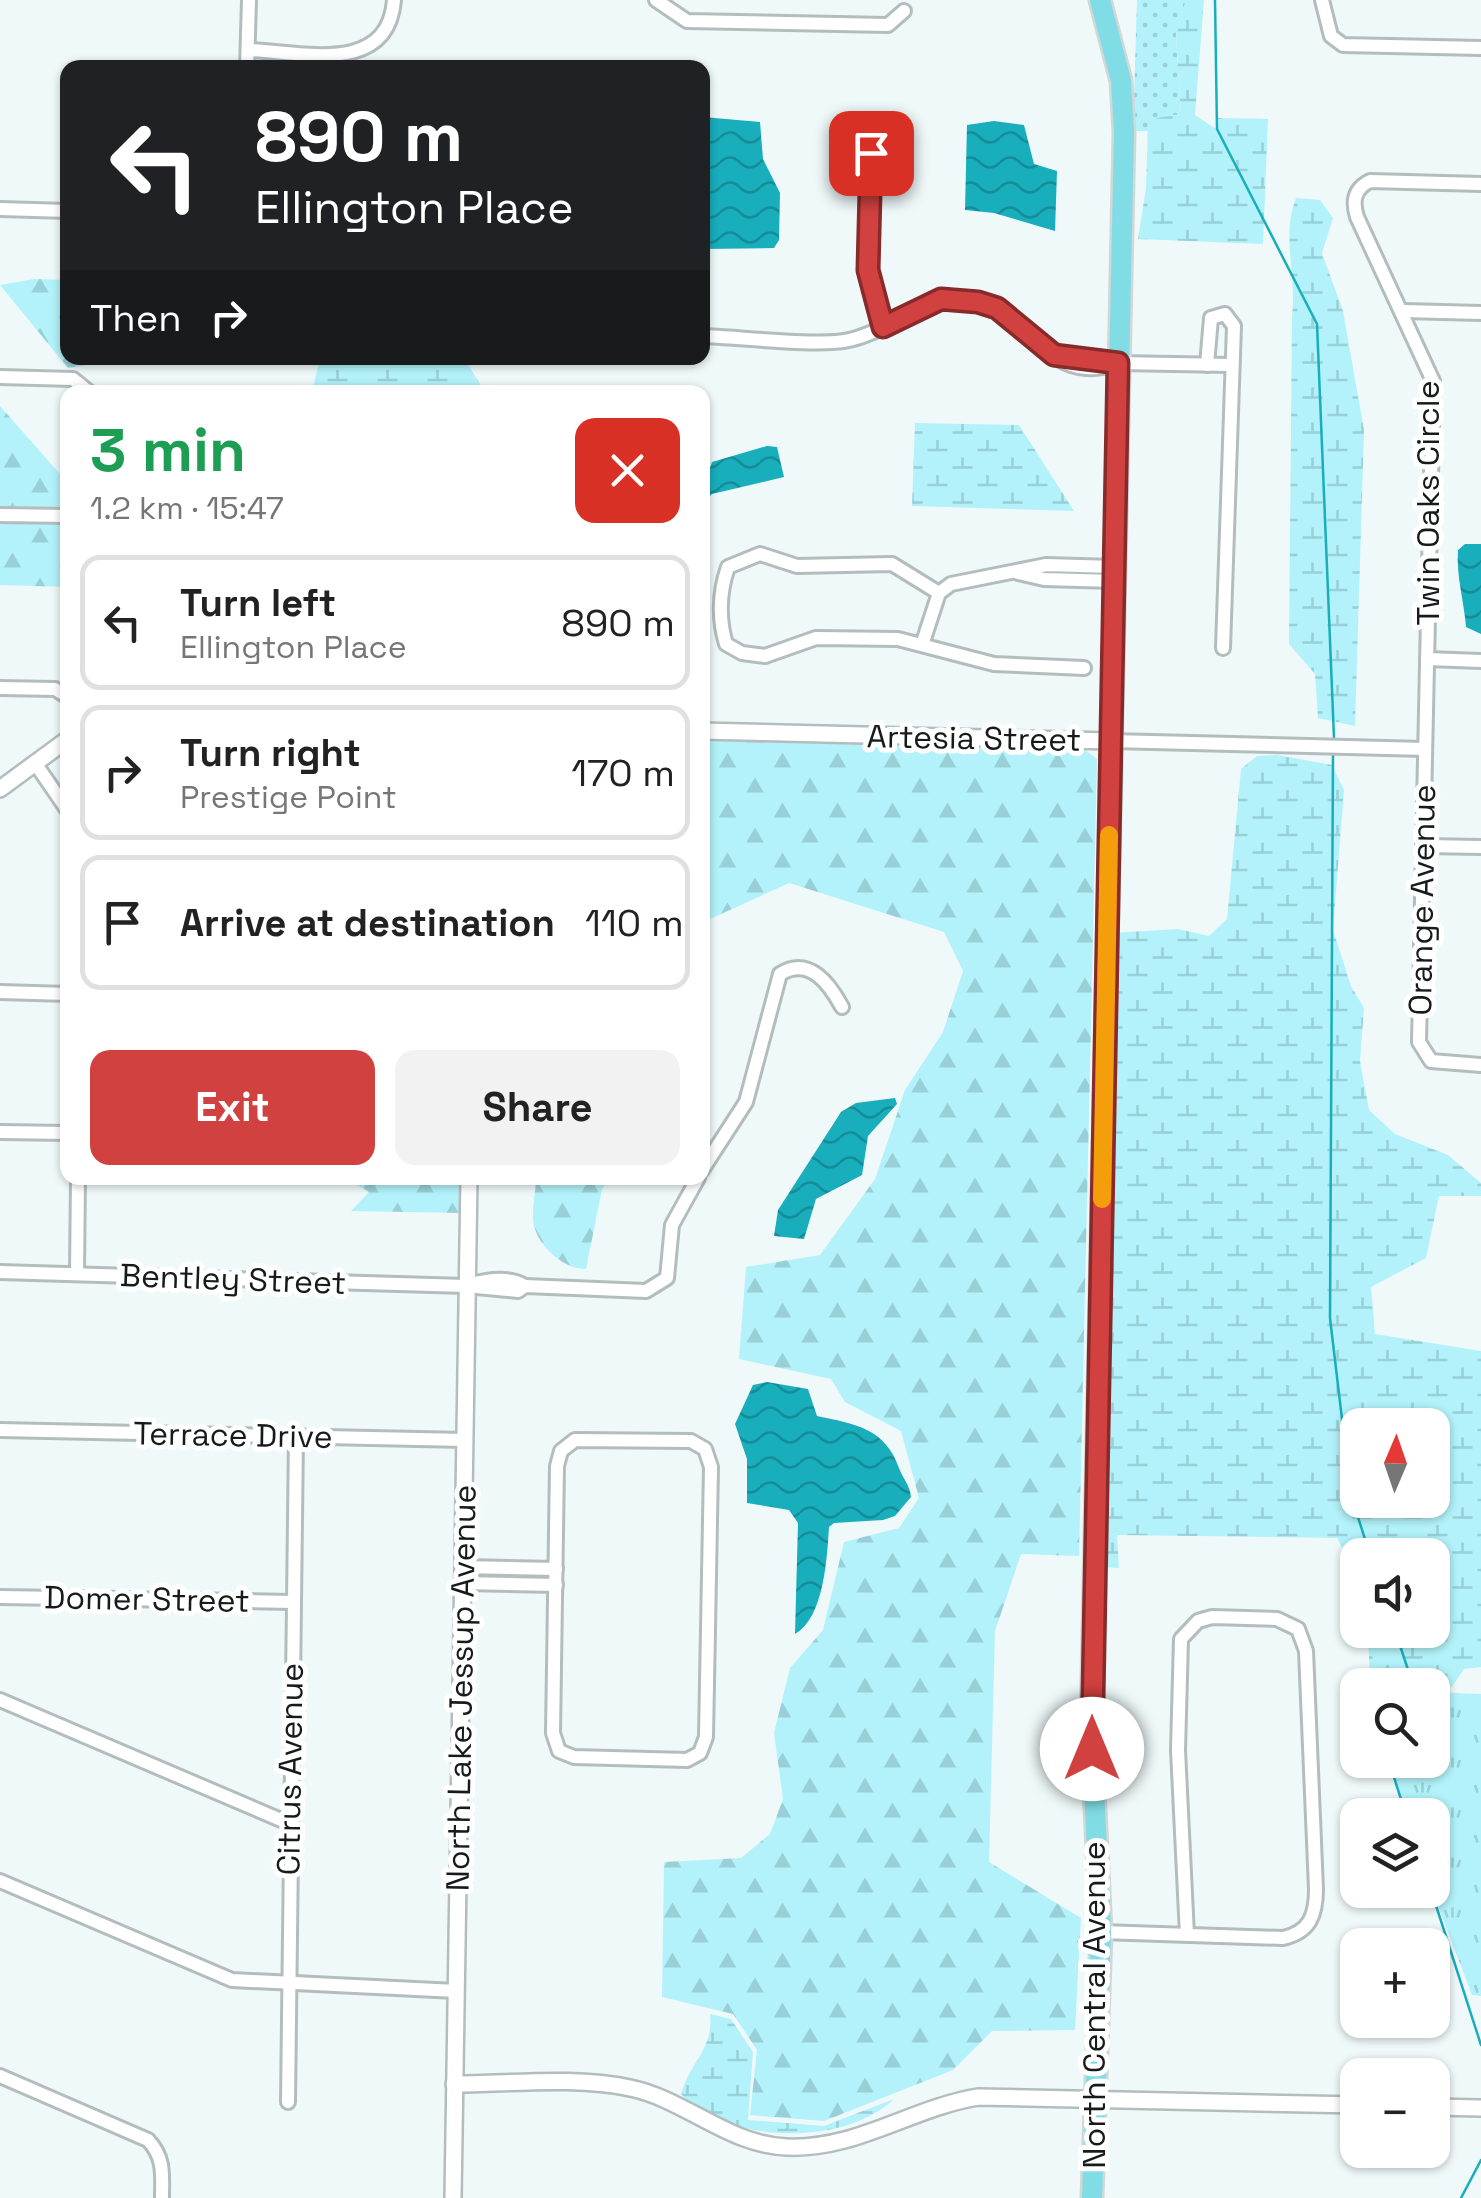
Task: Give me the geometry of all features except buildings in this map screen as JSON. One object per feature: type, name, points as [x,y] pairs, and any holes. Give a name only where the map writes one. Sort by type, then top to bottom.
[{"type":"main road","name":"North Central Avenue","points":[[1092,2198],[1102,1932],[1091,1727],[1124,132],[1121,81],[1100,0]]},
{"type":"street","points":[[247,60],[249,0]]},
{"type":"street","points":[[248,50],[362,52],[386,32],[394,0]]},
{"type":"street","points":[[656,0],[687,21],[888,25],[904,11]]},
{"type":"street","points":[[1322,0],[1331,36],[1344,45],[1481,48]]},
{"type":"street","points":[[864,128],[871,153],[868,270],[883,327]]},
{"type":"street","name":"Twin Oaks Circle","points":[[1425,748],[1434,394],[1431,370],[1357,217],[1357,190],[1381,180],[1481,184]]},
{"type":"street","points":[[0,208],[60,211]]},
{"type":"street","points":[[710,336],[848,341],[941,299],[997,308],[1054,355],[1118,363],[1230,365]]},
{"type":"street","points":[[1403,310],[1481,313]]},
{"type":"street","points":[[1207,365],[1207,326],[1217,314],[1231,318],[1234,326],[1223,648]]},
{"type":"street","points":[[0,376],[73,379],[80,385]]},
{"type":"street","points":[[0,515],[60,516]]},
{"type":"street","points":[[938,592],[892,564],[797,566],[760,554],[728,568],[722,585],[720,622],[726,644],[764,656],[816,638],[923,642],[994,664],[1084,668]]},
{"type":"street","points":[[938,592],[974,577],[1046,566],[1114,574]]},
{"type":"street","points":[[923,642],[938,592]]},
{"type":"street","name":"Twin Oaks Circle","points":[[1427,659],[1481,661]]},
{"type":"street","points":[[0,688],[18,685],[60,692]]},
{"type":"street","name":"Artesia Street","points":[[710,731],[1425,748]]},
{"type":"street","points":[[0,789],[60,745]]},
{"type":"street","name":"Orange Avenue","points":[[1425,748],[1421,1050],[1440,1064],[1481,1065]]},
{"type":"street","points":[[35,762],[60,800]]},
{"type":"street","points":[[1424,846],[1481,847]]},
{"type":"street","points":[[710,1158],[746,1102],[780,974],[796,968],[811,971],[822,978],[842,1007]]},
{"type":"street","points":[[0,992],[60,994]]},
{"type":"street","points":[[0,1132],[60,1133]]},
{"type":"street","points":[[77,1274],[78,1185]]},
{"type":"street","name":"North Lake Jessup Avenue","points":[[453,2198],[469,1185]]},
{"type":"street","name":"Bentley Street","points":[[0,1272],[466,1286],[518,1292],[525,1286],[636,1291],[659,1287],[671,1264],[672,1224],[694,1185]]},
{"type":"street","name":"Terrace Drive","points":[[0,1430],[466,1440]]},
{"type":"street","name":"Citrus Avenue","points":[[288,2102],[286,1985],[296,1436]]},
{"type":"street","points":[[575,1440],[691,1441],[705,1449],[711,1486],[706,1737],[700,1753],[687,1760],[668,1760],[574,1757],[559,1751],[552,1733],[556,1570],[561,1451],[575,1440]]},
{"type":"street","points":[[514,1568],[514,1584]]},
{"type":"street","points":[[463,1575],[514,1568],[556,1570]]},
{"type":"street","points":[[463,1575],[514,1584],[556,1585]]},
{"type":"street","name":"Domer Street","points":[[0,1597],[294,1602]]},
{"type":"street","points":[[1102,1932],[1187,1935],[1283,1938],[1306,1928],[1313,1917],[1316,1889],[1306,1651],[1298,1628],[1287,1621],[1212,1618],[1198,1621],[1180,1640],[1178,1750],[1187,1935]]},
{"type":"street","points":[[0,1700],[288,1823]]},
{"type":"street","points":[[0,1881],[232,1980],[456,1991]]},
{"type":"street","points":[[0,2076],[148,2140],[158,2151],[162,2165],[162,2198]]},
{"type":"street","points":[[454,2084],[630,2088],[740,2136],[787,2147],[860,2139],[963,2099],[1096,2096],[1340,2103]]},
{"type":"street","points":[[1450,2107],[1481,2108]]},
{"type":"green space","points":[[1137,0],[1186,0],[1176,35],[1181,114],[1157,118],[1150,131],[1133,131]]},
{"type":"green space","points":[[1186,0],[1204,0],[1195,115],[1216,129],[1217,118],[1268,119],[1263,244],[1138,239],[1146,188],[1148,124],[1157,118],[1181,114],[1176,35]]},
{"type":"green space","points":[[1296,198],[1320,200],[1333,218],[1322,253],[1343,311],[1364,430],[1355,726],[1318,718],[1315,674],[1289,644],[1293,300],[1289,241]]},
{"type":"green space","points":[[34,279],[60,280],[60,358],[0,285]]},
{"type":"green space","points":[[318,365],[468,365],[481,385],[314,385]]},
{"type":"green space","points":[[0,406],[60,474],[60,510],[0,509]]},
{"type":"green space","points":[[915,423],[1019,425],[1074,511],[912,506]]},
{"type":"green space","points":[[0,521],[60,522],[60,587],[0,585]]},
{"type":"green space","points":[[710,738],[1084,749],[1097,759],[1079,1556],[1021,1554],[995,1631],[989,1862],[1081,1918],[1075,2030],[992,2031],[953,2070],[824,2121],[750,2115],[757,2050],[733,2014],[662,1997],[664,1862],[741,1858],[770,1834],[783,1799],[774,1733],[790,1668],[823,1630],[844,1542],[899,1528],[919,1498],[901,1431],[845,1402],[831,1379],[739,1359],[746,1267],[820,1255],[875,1179],[905,1090],[943,1032],[963,971],[944,932],[789,883],[710,919]]},
{"type":"green space","points":[[1277,755],[1332,765],[1344,790],[1333,930],[1351,986],[1364,1008],[1360,1061],[1369,1110],[1395,1134],[1448,1155],[1481,1183],[1481,1196],[1439,1196],[1426,1258],[1371,1287],[1375,1334],[1481,1351],[1481,1667],[1464,1669],[1452,1687],[1450,1668],[1369,1668],[1369,1648],[1450,1648],[1450,1538],[1340,1538],[1340,1544],[1337,1538],[1117,1535],[1119,1568],[1100,1567],[1112,933],[1178,929],[1209,936],[1227,919],[1241,769],[1257,756]]},
{"type":"green space","points":[[357,1185],[464,1185],[463,1213],[351,1211],[369,1192]]},
{"type":"green space","points":[[535,1185],[605,1185],[586,1269],[561,1261],[547,1249],[537,1234],[533,1214]]},
{"type":"green space","points":[[1450,1693],[1481,1694],[1481,1996],[1472,1995],[1450,1928],[1446,1928],[1439,1908],[1450,1908],[1450,1798],[1401,1798],[1394,1778],[1450,1778]]},
{"type":"green space","points":[[710,2014],[731,2019],[753,2052],[748,2120],[824,2126],[894,2099],[873,2114],[818,2132],[757,2130],[702,2111],[681,2094],[705,2046]]},
{"type":"water","points":[[710,118],[760,122],[763,159],[780,193],[779,240],[774,248],[710,249]]},
{"type":"water","points":[[994,121],[1024,125],[1034,164],[1057,171],[1055,231],[994,213],[965,210],[967,125]]},
{"type":"water","points":[[767,446],[777,447],[784,477],[710,496],[712,462]]},
{"type":"water","points":[[1465,544],[1481,544],[1481,634],[1466,627],[1458,560],[1458,550]]},
{"type":"water","points":[[895,1098],[897,1104],[868,1136],[862,1175],[816,1199],[804,1239],[774,1236],[778,1210],[841,1112],[856,1103]]},
{"type":"water","points":[[767,1382],[808,1389],[817,1416],[856,1425],[877,1436],[893,1455],[911,1497],[895,1516],[834,1523],[829,1527],[818,1601],[805,1626],[795,1634],[798,1523],[789,1510],[747,1503],[747,1459],[735,1424],[753,1385]]},
{"type":"waterway","points":[[1215,0],[1217,129],[1317,324],[1334,738]]},
{"type":"waterway","points":[[1333,755],[1330,1318],[1351,1495],[1365,1538]]},
{"type":"waterway","points":[[1401,1648],[1407,1668]]},
{"type":"waterway","points":[[1394,1778],[1401,1798]]},
{"type":"waterway","points":[[1437,1908],[1481,2045]]},
{"type":"waterway","points":[[1461,2198],[1481,2160]]},
{"type":"slow traffic","points":[[1102,1199],[1109,835]]},
{"type":"route","points":[[871,153],[868,270],[870,294],[883,327],[941,299],[960,299],[997,308],[1054,355],[1118,363],[1092,1749]]}]
